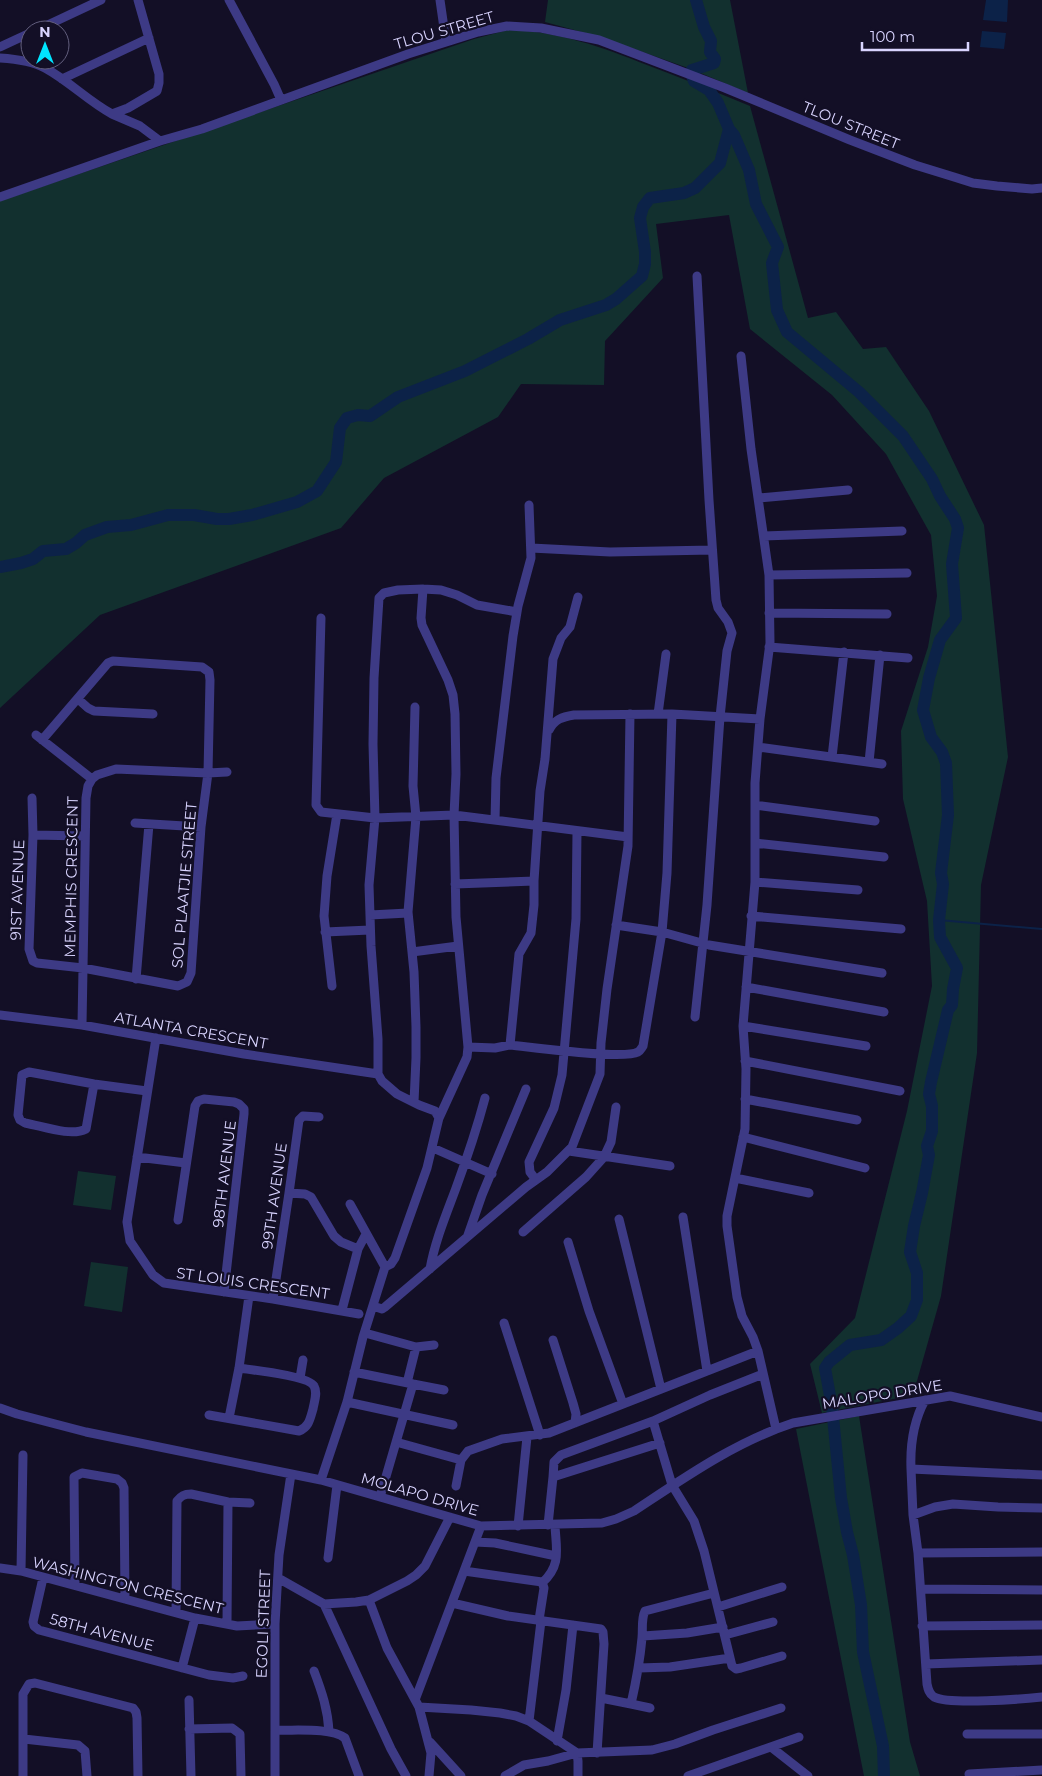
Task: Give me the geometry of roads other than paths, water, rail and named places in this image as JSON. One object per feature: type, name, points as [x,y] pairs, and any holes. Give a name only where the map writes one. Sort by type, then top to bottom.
[{"type":"street","points":[[58,20],[101,0]]},
{"type":"street","points":[[112,114],[128,108],[157,92],[160,83],[138,0]]},
{"type":"street","points":[[229,0],[281,100]]},
{"type":"street","points":[[440,0],[446,42]]},
{"type":"street","name":"TLOU STREET","points":[[0,197],[160,141],[202,129],[374,65],[478,32],[507,26],[541,28],[599,40],[915,165],[973,183],[1032,189],[1042,188]]},
{"type":"street","points":[[0,47],[20,38]]},
{"type":"street","points":[[62,79],[149,38]]},
{"type":"street","points":[[0,58],[22,61],[43,67],[96,105],[140,126],[160,141]]},
{"type":"street","points":[[695,1017],[707,905],[720,717],[727,650],[732,634],[728,622],[718,608],[716,600],[697,276]]},
{"type":"street","points":[[741,356],[769,575],[769,647],[758,747],[755,805],[755,882],[743,1026],[745,1061],[743,1137],[727,1226],[737,1298],[742,1316],[758,1351],[776,1429]]},
{"type":"street","points":[[758,498],[848,490]]},
{"type":"street","points":[[496,820],[496,778],[517,612],[531,558],[529,505]]},
{"type":"street","points":[[764,536],[902,532]]},
{"type":"street","points":[[531,548],[610,552],[712,550]]},
{"type":"street","points":[[769,575],[907,573]]},
{"type":"street","points":[[439,1118],[435,1111],[397,1094],[382,1081],[378,1074],[378,1039],[370,930],[370,885],[375,818],[373,744],[378,598],[384,593],[423,589],[441,590],[457,595],[476,605],[517,612]]},
{"type":"street","points":[[320,1480],[347,1402],[385,1267],[391,1264],[395,1258],[433,1148],[439,1118],[467,1057],[468,1047],[458,946],[455,884],[454,815],[456,774],[453,695],[448,680],[422,625],[423,589]]},
{"type":"street","points":[[510,1045],[519,954],[531,933],[537,824],[548,733],[553,659],[561,638],[570,627],[578,597]]},
{"type":"street","points":[[769,613],[887,614]]},
{"type":"street","points":[[321,618],[316,805],[321,812],[375,818],[454,815],[628,837]]},
{"type":"street","points":[[769,647],[908,658]]},
{"type":"street","points":[[832,757],[844,652]]},
{"type":"street","points":[[658,714],[666,654]]},
{"type":"street","points":[[869,762],[880,655]]},
{"type":"street","name":"SOL PLAATJIE STREET","points":[[78,699],[104,666],[114,661],[202,667],[210,675],[208,773],[201,827],[190,979],[183,985],[178,986],[83,968]]},
{"type":"street","points":[[92,779],[39,737],[78,699],[88,708],[94,710],[153,714]]},
{"type":"street","points":[[414,1102],[416,1058],[412,952],[408,913],[416,817],[414,786],[416,707]]},
{"type":"street","points":[[373,1306],[385,1307],[468,1236],[548,1172],[572,1147],[600,1074],[606,998],[628,837],[630,714]]},
{"type":"street","points":[[468,1047],[495,1048],[510,1045],[601,1054],[632,1054],[639,1052],[642,1046],[662,932],[667,872],[672,714]]},
{"type":"street","points":[[548,733],[556,720],[562,716],[672,714],[760,719]]},
{"type":"street","points":[[758,747],[882,764]]},
{"type":"street","name":"MEMPHIS CRESCENT","points":[[82,1025],[86,798],[88,786],[92,779],[97,775],[116,769],[208,773],[227,772]]},
{"type":"street","name":"91ST AVENUE","points":[[32,798],[33,835],[29,949],[31,959],[38,964],[83,968]]},
{"type":"street","points":[[755,805],[875,821]]},
{"type":"street","points":[[332,986],[324,916],[327,876],[336,814]]},
{"type":"street","points":[[135,823],[201,827]]},
{"type":"street","points":[[136,979],[149,824]]},
{"type":"street","points":[[536,1180],[530,1172],[530,1162],[554,1108],[562,1075],[576,919],[577,831]]},
{"type":"street","points":[[33,835],[85,836]]},
{"type":"street","points":[[755,843],[884,857]]},
{"type":"street","points":[[455,884],[534,881]]},
{"type":"street","points":[[755,882],[858,890]]},
{"type":"street","points":[[370,915],[408,913]]},
{"type":"street","points":[[751,916],[901,929]]},
{"type":"street","points":[[616,925],[662,932],[702,943],[882,974]]},
{"type":"street","points":[[325,932],[370,930]]},
{"type":"street","points":[[412,952],[458,946]]},
{"type":"street","points":[[746,987],[884,1012]]},
{"type":"street","name":"ATLANTA CRESCENT","points":[[2,1015],[82,1025],[244,1054],[378,1074]]},
{"type":"street","points":[[743,1026],[866,1046]]},
{"type":"street","name":"ST LOUIS CRESCENT","points":[[156,1038],[127,1222],[130,1241],[153,1276],[164,1283],[359,1314]]},
{"type":"street","points":[[745,1061],[900,1091]]},
{"type":"street","points":[[94,1084],[89,1121],[86,1129],[80,1132],[72,1133],[25,1123],[20,1120],[18,1115],[22,1076],[29,1072],[94,1084],[147,1091]]},
{"type":"street","points":[[468,1236],[526,1089]]},
{"type":"street","points":[[430,1269],[434,1247],[465,1162],[485,1098]]},
{"type":"street","name":"98TH AVENUE","points":[[178,1220],[193,1111],[198,1101],[204,1099],[239,1104],[244,1109],[244,1114],[224,1292]]},
{"type":"street","points":[[745,1099],[857,1120]]},
{"type":"street","points":[[523,1232],[586,1177],[604,1157],[611,1142],[616,1107]]},
{"type":"street","name":"99TH AVENUE","points":[[272,1299],[289,1193],[298,1120],[303,1116],[319,1117]]},
{"type":"street","points":[[743,1137],[865,1168]]},
{"type":"street","points":[[433,1148],[492,1174]]},
{"type":"street","points":[[569,1151],[670,1166]]},
{"type":"street","points":[[137,1157],[186,1163]]},
{"type":"street","points":[[735,1178],[809,1193]]},
{"type":"street","points":[[289,1193],[305,1194],[311,1197],[334,1236],[341,1242],[358,1249]]},
{"type":"street","points":[[350,1204],[385,1267]]},
{"type":"street","points":[[683,1217],[707,1371]]},
{"type":"street","points":[[619,1219],[661,1389]]},
{"type":"street","points":[[342,1310],[358,1249],[366,1234]]},
{"type":"street","points":[[568,1242],[589,1311],[623,1404]]},
{"type":"street","points":[[229,1418],[239,1368],[249,1296]]},
{"type":"street","points":[[504,1323],[540,1435]]},
{"type":"street","points":[[365,1333],[416,1347],[434,1345]]},
{"type":"street","points":[[553,1340],[574,1403],[575,1423]]},
{"type":"street","points":[[380,1496],[403,1414],[416,1347]]},
{"type":"street","points":[[456,1486],[461,1460],[468,1451],[502,1439],[540,1435],[575,1423],[758,1351]]},
{"type":"street","points":[[300,1378],[303,1360]]},
{"type":"street","points":[[209,1414],[299,1431],[304,1429],[310,1421],[316,1394],[316,1388],[312,1383],[300,1378],[239,1368]]},
{"type":"street","points":[[354,1372],[444,1390]]},
{"type":"street","points":[[542,1583],[555,1568],[556,1556],[551,1525],[553,1477],[554,1462],[561,1455],[653,1420],[764,1374]]},
{"type":"street","name":"MALOPO DRIVE","points":[[815,1419],[950,1396],[1042,1417]]},
{"type":"street","points":[[925,1400],[920,1408],[912,1433],[911,1469],[913,1515],[918,1553],[928,1691],[935,1698],[979,1701],[1042,1697]]},
{"type":"street","points":[[347,1402],[453,1424]]},
{"type":"street","name":"MOLAPO DRIVE","points":[[0,1408],[86,1432],[337,1484],[481,1526],[587,1525],[616,1520],[626,1516],[737,1446],[776,1429],[815,1419]]},
{"type":"street","points":[[653,1420],[672,1486],[694,1521],[704,1551],[732,1666],[736,1669],[782,1656]]},
{"type":"street","points":[[518,1526],[527,1437]]},
{"type":"street","points":[[396,1442],[461,1460]]},
{"type":"street","points":[[553,1477],[660,1443]]},
{"type":"street","points":[[21,1571],[23,1455]]},
{"type":"street","points":[[911,1469],[1042,1475]]},
{"type":"street","points":[[75,1585],[74,1477],[82,1473],[117,1479],[124,1488],[125,1599]]},
{"type":"street","name":"EGOLI STREET","points":[[275,1776],[275,1624],[283,1528],[291,1474]]},
{"type":"street","points":[[328,1558],[337,1484]]},
{"type":"street","points":[[176,1612],[177,1502],[184,1494],[191,1494],[228,1502],[250,1502]]},
{"type":"street","points":[[228,1502],[228,1624]]},
{"type":"street","points":[[913,1515],[935,1507],[953,1504],[998,1508],[1042,1508]]},
{"type":"street","points":[[278,1578],[324,1604],[369,1600],[407,1581],[425,1566],[450,1517]]},
{"type":"street","points":[[417,1703],[481,1526]]},
{"type":"street","points":[[476,1542],[556,1556]]},
{"type":"street","points":[[918,1553],[1042,1552]]},
{"type":"street","name":"WASHINGTON CRESCENT","points":[[2,1569],[21,1571],[195,1618],[237,1626],[275,1624]]},
{"type":"street","points":[[464,1571],[542,1583]]},
{"type":"street","name":"58TH AVENUE","points":[[43,1578],[33,1622],[38,1630],[209,1675],[233,1678],[243,1676]]},
{"type":"street","points":[[529,1722],[544,1588],[542,1583]]},
{"type":"street","points":[[718,1607],[782,1587]]},
{"type":"street","points":[[921,1589],[1042,1590]]},
{"type":"street","points":[[631,1704],[639,1668],[645,1611],[714,1593]]},
{"type":"street","points":[[369,1600],[387,1648],[417,1703],[432,1752],[429,1776]]},
{"type":"street","points":[[452,1602],[540,1621],[597,1628],[603,1632],[597,1753]]},
{"type":"street","points":[[324,1604],[391,1749],[406,1776]]},
{"type":"street","points":[[182,1668],[195,1618]]},
{"type":"street","points":[[643,1636],[724,1631],[773,1622]]},
{"type":"street","points":[[557,1741],[566,1690],[573,1625]]},
{"type":"street","points":[[922,1626],[1042,1625]]},
{"type":"street","points":[[639,1668],[670,1667],[730,1658]]},
{"type":"street","points":[[926,1664],[1042,1660]]},
{"type":"street","points":[[314,1671],[325,1699],[329,1732]]},
{"type":"street","points":[[23,1776],[23,1694],[29,1684],[42,1684],[133,1708],[137,1718],[138,1776]]},
{"type":"street","points":[[600,1698],[650,1708]]},
{"type":"street","points":[[189,1700],[190,1776]]},
{"type":"street","points":[[417,1703],[500,1713],[529,1722],[577,1753]]},
{"type":"street","points":[[505,1776],[524,1766],[577,1753],[652,1750],[781,1708]]},
{"type":"street","points":[[189,1730],[236,1729],[240,1734],[241,1776]]},
{"type":"street","points":[[275,1730],[339,1734],[345,1738],[359,1776]]},
{"type":"street","points":[[967,1734],[1042,1734]]},
{"type":"street","points":[[688,1776],[799,1737]]},
{"type":"street","points":[[24,1739],[78,1744],[85,1751],[87,1776]]},
{"type":"street","points":[[428,1740],[460,1776]]},
{"type":"street","points":[[771,1747],[808,1776]]},
{"type":"street","points":[[577,1753],[578,1776]]},
{"type":"street","points":[[969,1774],[1042,1770]]},
{"type":"water","points":[[986,0],[1008,0],[1007,22],[983,20]]},
{"type":"water","points":[[982,31],[1006,33],[1004,49],[980,47]]},
{"type":"waterway","points":[[696,0],[704,27],[711,41],[710,52],[715,59],[714,63],[692,70],[692,76],[694,81],[709,90],[718,103],[749,170],[756,204],[778,247],[772,263],[777,310],[787,332],[859,392],[903,436],[932,479],[940,496],[955,519],[958,528],[952,564],[956,618],[940,640],[929,678],[923,710],[931,737],[942,752],[946,763],[948,815],[941,873],[943,884],[939,920],[940,937],[957,968],[952,1005],[948,1010],[929,1094],[932,1106],[932,1131],[927,1146],[929,1155],[910,1252],[917,1273],[917,1300],[911,1316],[898,1328],[881,1340],[850,1345],[829,1362],[825,1368],[832,1407],[841,1498],[861,1605],[863,1652],[883,1746],[884,1776]]},
{"type":"waterway","points":[[0,567],[33,559],[43,551],[66,549],[85,535],[107,527],[131,525],[168,515],[194,515],[229,519],[252,515],[297,502],[317,491],[336,462],[340,428],[347,418],[358,415],[370,416],[398,397],[465,371],[528,339],[560,320],[606,305],[616,299],[642,276],[645,252],[640,218],[643,207],[650,198],[684,193],[695,188],[720,163],[729,129]]},
{"type":"waterway","points":[[939,920],[1042,929]]}]
